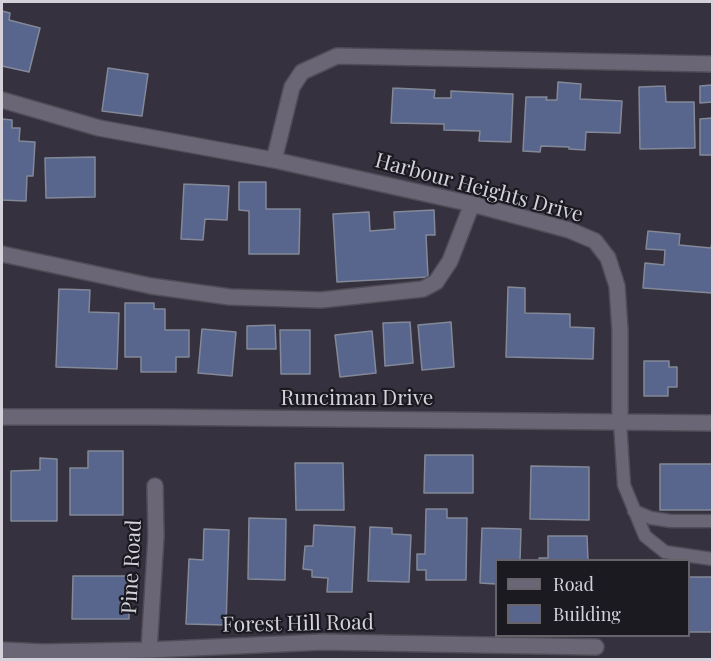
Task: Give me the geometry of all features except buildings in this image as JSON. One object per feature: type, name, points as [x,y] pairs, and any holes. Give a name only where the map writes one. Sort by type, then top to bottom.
[{"type":"street","points":[[274,160],[292,87],[302,72],[338,56],[712,64]]},
{"type":"street","name":"Harbour Heights Drive","points":[[2,100],[99,128],[274,160],[472,204],[578,234],[595,241],[608,258],[617,286],[620,330],[620,422]]},
{"type":"street","points":[[2,254],[151,286],[230,297],[321,300],[423,290],[436,282],[450,261],[472,204]]},
{"type":"street","name":"Runciman Drive","points":[[2,417],[712,423]]},
{"type":"street","name":"Pine Road","points":[[149,650],[156,536],[155,486]]},
{"type":"street","name":"Forest Hill Road","points":[[2,650],[43,652],[149,650],[323,642],[596,647]]},
{"type":"lane","points":[[620,422],[624,485],[645,536],[665,552],[712,559]]},
{"type":"lane","points":[[634,511],[651,518],[671,521],[712,521]]}]
